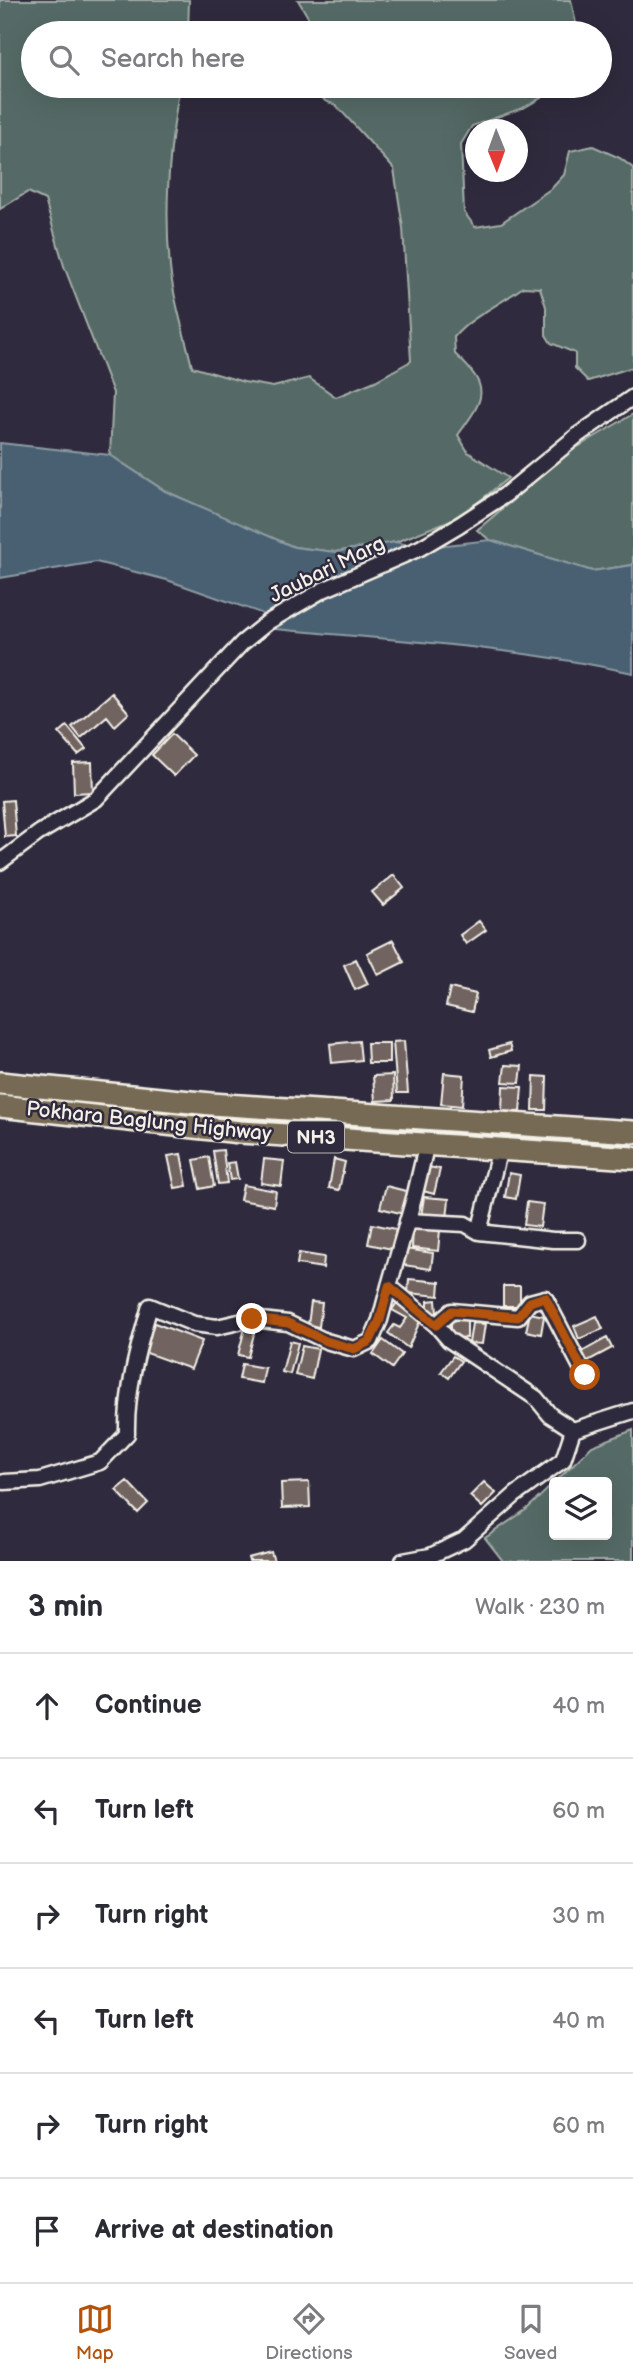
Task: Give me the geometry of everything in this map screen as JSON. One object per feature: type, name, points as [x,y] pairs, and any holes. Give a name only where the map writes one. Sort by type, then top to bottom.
[{"type":"highway","name":"Pokhara Baglung Highway","points":[[0,1083],[211,1104],[633,1132]]},
{"type":"highway","name":"Pokhara Baglung Highway","points":[[0,1106],[240,1132],[633,1158]]},
{"type":"street","name":"Jaubari Marg","points":[[0,862],[39,833],[96,799],[242,643],[268,622],[323,590],[420,548],[459,525],[505,495],[578,435],[633,397]]},
{"type":"street","points":[[4,1482],[40,1480],[100,1462],[127,1434],[138,1344],[150,1306],[194,1324],[217,1327],[252,1319],[288,1323],[326,1341],[354,1349],[370,1341],[380,1320],[426,1155],[427,1143]]},
{"type":"street","points":[[479,1232],[499,1148]]},
{"type":"street","points":[[407,1221],[465,1224],[479,1232],[578,1240]]},
{"type":"street","points":[[389,1286],[436,1325],[449,1340],[536,1398],[550,1415],[573,1430]]},
{"type":"street","points":[[436,1325],[452,1311],[518,1317],[530,1302],[545,1297],[585,1375]]},
{"type":"street","points":[[573,1430],[633,1411]]},
{"type":"street","points":[[403,1561],[430,1556],[464,1540],[515,1495],[563,1460],[573,1430]]},
{"type":"green space","points":[[0,0],[189,0],[188,21],[21,21],[21,98],[178,98],[169,176],[168,244],[174,292],[192,367],[273,387],[309,378],[336,397],[375,381],[411,361],[403,228],[394,169],[336,105],[323,98],[541,98],[492,119],[465,119],[465,137],[461,144],[464,212],[475,227],[501,223],[552,188],[564,175],[570,151],[593,146],[620,158],[633,168],[633,367],[588,381],[575,368],[575,353],[551,343],[546,335],[546,307],[540,288],[523,287],[469,323],[454,337],[455,354],[475,376],[481,393],[474,412],[458,435],[468,452],[508,478],[461,516],[396,542],[335,552],[294,547],[165,491],[110,455],[113,393],[64,266],[45,200],[28,192],[0,209]]},
{"type":"green space","points":[[298,0],[571,0],[575,21],[309,21]]},
{"type":"green space","points":[[633,414],[633,565],[592,571],[490,540],[477,530],[571,451]]},
{"type":"green space","points":[[633,1430],[633,1561],[503,1561],[485,1538],[527,1509],[549,1488],[549,1540],[612,1540],[612,1477],[560,1477],[592,1446]]},
{"type":"water","points":[[0,443],[110,455],[165,491],[294,547],[335,552],[396,542],[420,548],[490,540],[592,571],[633,565],[633,673],[499,651],[274,629],[261,613],[167,580],[96,562],[0,578]]},
{"type":"building","points":[[112,693],[129,713],[115,726],[107,716],[81,738],[72,727]]},
{"type":"building","points":[[67,726],[86,749],[78,755],[59,733]]},
{"type":"building","points":[[172,734],[194,755],[174,776],[152,755]]},
{"type":"building","points":[[92,762],[93,792],[74,793],[73,763]]},
{"type":"building","points":[[13,800],[16,836],[5,837],[2,801]]},
{"type":"building","points":[[394,875],[404,888],[383,905],[372,892]]},
{"type":"building","points":[[479,921],[486,930],[466,944],[460,935]]},
{"type":"building","points":[[393,940],[404,962],[378,975],[367,953]]},
{"type":"building","points":[[356,959],[368,984],[355,990],[344,965]]},
{"type":"building","points":[[450,988],[476,994],[472,1012],[446,1006]]},
{"type":"building","points":[[359,1041],[361,1060],[332,1063],[330,1044]]},
{"type":"building","points":[[404,1041],[408,1093],[397,1093],[393,1042]]},
{"type":"building","points":[[367,1043],[389,1043],[389,1063],[368,1063]]},
{"type":"building","points":[[509,1044],[511,1051],[491,1057],[489,1050]]},
{"type":"building","points":[[505,1065],[522,1066],[520,1083],[503,1082]]},
{"type":"building","points":[[444,1073],[464,1075],[462,1106],[441,1104]]},
{"type":"building","points":[[393,1075],[394,1100],[375,1101],[373,1076]]},
{"type":"building","points":[[534,1076],[547,1077],[546,1110],[533,1110]]},
{"type":"building","points":[[503,1086],[522,1087],[520,1112],[502,1111]]},
{"type":"building","points":[[223,1150],[227,1183],[218,1184],[213,1151]]},
{"type":"building","points":[[181,1154],[187,1186],[175,1188],[168,1156]]},
{"type":"building","points":[[209,1157],[214,1186],[200,1189],[194,1160]]},
{"type":"building","points":[[264,1159],[284,1161],[281,1186],[261,1183]]},
{"type":"building","points":[[334,1159],[345,1162],[339,1190],[329,1188]]},
{"type":"building","points":[[235,1162],[238,1179],[230,1180],[227,1163]]},
{"type":"building","points":[[428,1167],[440,1169],[434,1194],[423,1191]]},
{"type":"building","points":[[509,1173],[520,1175],[516,1199],[505,1197]]},
{"type":"building","points":[[243,1185],[276,1191],[274,1206],[240,1200]]},
{"type":"building","points":[[386,1186],[410,1192],[404,1214],[380,1208]]},
{"type":"building","points":[[424,1197],[449,1199],[447,1219],[421,1216]]},
{"type":"building","points":[[527,1202],[543,1204],[540,1227],[524,1225]]},
{"type":"building","points":[[372,1224],[396,1229],[392,1249],[368,1244]]},
{"type":"building","points":[[413,1228],[440,1230],[438,1251],[412,1248]]},
{"type":"building","points":[[405,1249],[433,1253],[431,1269],[403,1265]]},
{"type":"building","points":[[299,1253],[324,1257],[323,1268],[297,1264]]},
{"type":"building","points":[[409,1279],[440,1282],[439,1296],[408,1293]]},
{"type":"building","points":[[503,1286],[520,1286],[520,1306],[503,1306]]},
{"type":"building","points":[[436,1300],[437,1314],[428,1315],[428,1301]]},
{"type":"building","points":[[398,1301],[421,1319],[408,1348],[388,1333],[394,1325],[400,1328],[407,1318],[392,1310]]},
{"type":"building","points":[[311,1302],[322,1303],[319,1327],[308,1325]]},
{"type":"building","points":[[530,1313],[544,1316],[541,1334],[526,1331]]},
{"type":"building","points":[[597,1316],[603,1329],[579,1339],[574,1326]]},
{"type":"building","points":[[451,1320],[467,1320],[467,1338],[451,1337]]},
{"type":"building","points":[[152,1322],[202,1341],[191,1369],[141,1351]]},
{"type":"building","points":[[472,1323],[485,1324],[482,1344],[469,1343]]},
{"type":"building","points":[[245,1328],[255,1330],[248,1357],[238,1355]]},
{"type":"building","points":[[607,1338],[612,1348],[586,1362],[580,1353]]},
{"type":"building","points":[[383,1340],[402,1354],[392,1368],[373,1354]]},
{"type":"building","points":[[290,1341],[298,1343],[290,1374],[282,1372]]},
{"type":"building","points":[[302,1346],[318,1349],[312,1379],[295,1375]]},
{"type":"building","points":[[453,1356],[461,1361],[449,1378],[441,1372]]},
{"type":"building","points":[[242,1364],[265,1368],[262,1383],[239,1379]]},
{"type":"building","points":[[127,1481],[148,1503],[138,1513],[116,1490]]},
{"type":"building","points":[[309,1482],[310,1507],[282,1508],[281,1483]]},
{"type":"building","points":[[484,1482],[496,1493],[482,1507],[470,1496]]},
{"type":"building","points":[[271,1552],[274,1561],[249,1561],[248,1558]]},
{"type":"route","points":[[252,1319],[288,1323],[326,1341],[354,1349],[370,1341],[380,1320],[389,1286],[436,1325],[452,1311],[518,1317],[530,1302],[545,1297],[585,1375]]}]
